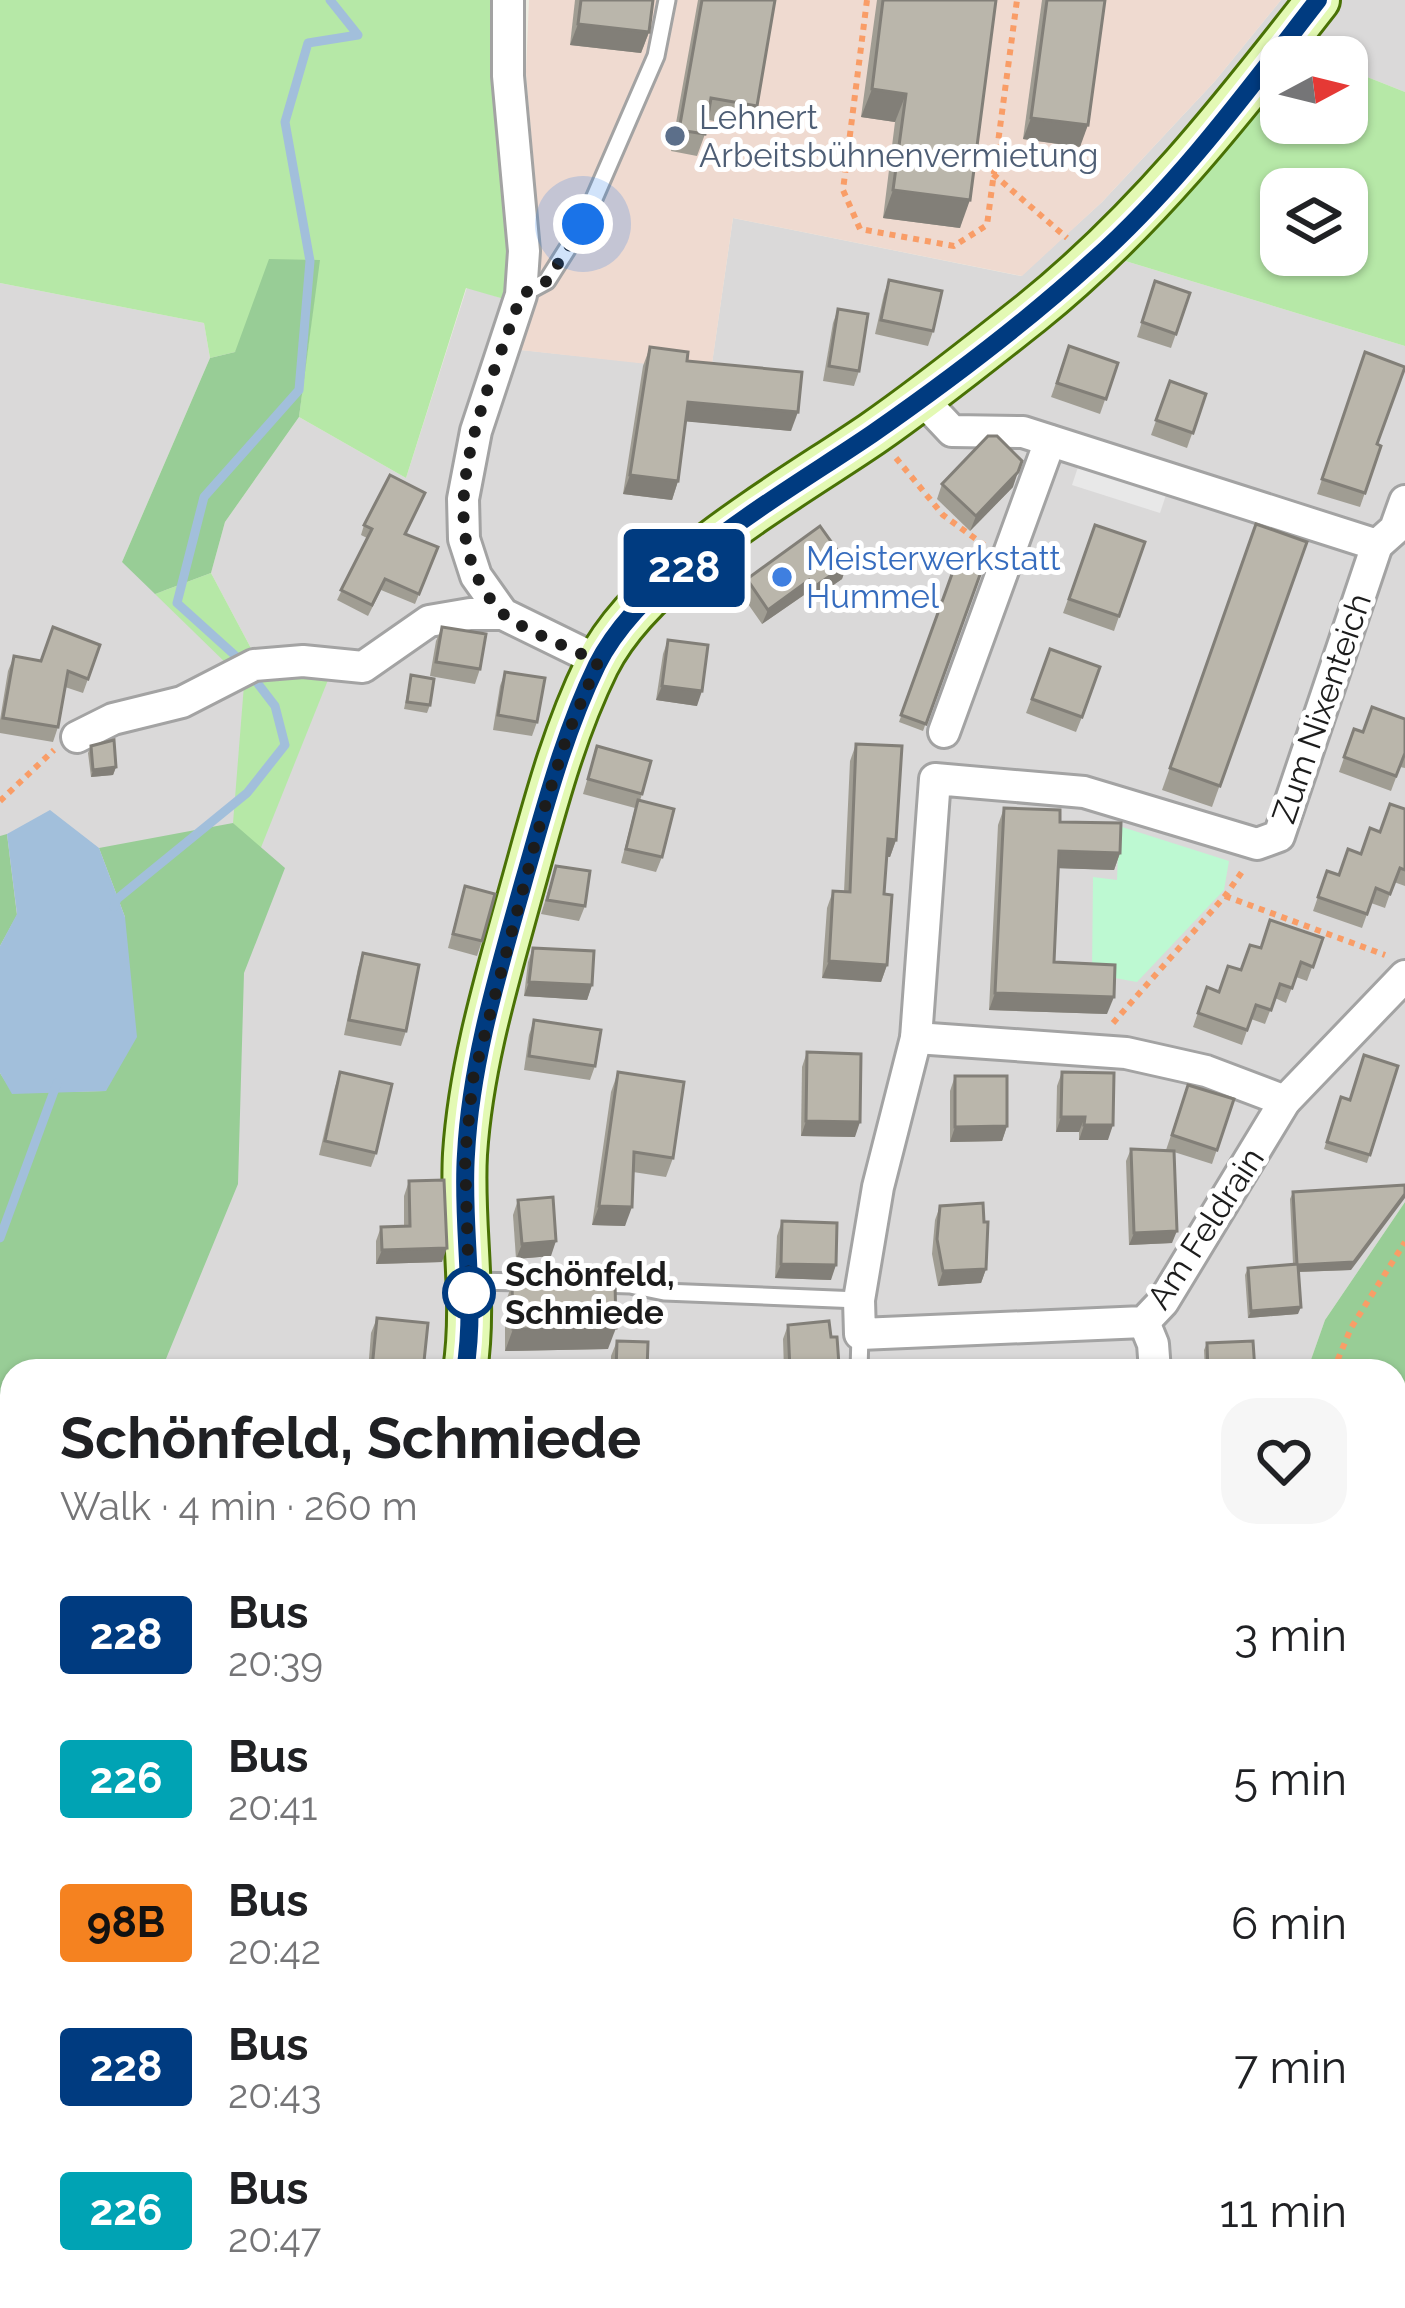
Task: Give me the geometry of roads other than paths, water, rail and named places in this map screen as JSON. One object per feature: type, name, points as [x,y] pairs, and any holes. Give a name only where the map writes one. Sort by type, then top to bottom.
[{"type":"street","points":[[503,614],[476,576],[464,539],[463,499],[476,431],[521,295],[524,251],[508,76],[508,0]]},
{"type":"street","points":[[466,1359],[469,1281],[465,1156],[473,1079],[543,813],[567,736],[598,662],[629,618],[668,581],[751,514],[921,398],[1093,261],[1213,135],[1318,0]]},
{"type":"street","points":[[921,398],[952,431],[1023,432],[1377,545],[1395,530],[1405,501]]},
{"type":"street","points":[[944,732],[1049,441]]},
{"type":"street","name":"Zum Nixenteich","points":[[860,1334],[859,1300],[878,1187],[916,1038],[935,779],[1084,792],[1257,844],[1279,836],[1377,545]]},
{"type":"street","points":[[77,737],[113,719],[182,702],[244,669],[303,661],[363,667],[429,622],[470,614],[503,614],[598,662]]},
{"type":"street","name":"Am Feldrain","points":[[860,1334],[1144,1322],[1163,1302],[1285,1101],[1405,976]]},
{"type":"street","points":[[916,1038],[1126,1053],[1206,1071],[1285,1101]]},
{"type":"street","points":[[1144,1322],[1154,1359]]},
{"type":"lane","points":[[521,295],[547,281],[583,224],[656,56],[668,0]]},
{"type":"lane","points":[[469,1281],[630,1285],[664,1292],[859,1300]]},
{"type":"lane","points":[[859,1359],[860,1334]]},
{"type":"water","points":[[50,810],[99,848],[125,917],[137,1037],[106,1091],[12,1094],[0,1073],[0,946],[17,914],[7,834]]},
{"type":"waterway","points":[[114,907],[117,899],[247,793],[285,745],[275,706],[239,659],[177,603],[204,497],[299,390],[310,261],[285,122],[308,43],[358,35],[330,0]]},
{"type":"waterway","points":[[0,1238],[57,1083]]},
{"type":"place","name":"Lehnert Arbeitsbühnenvermietung","points":[[675,136]]},
{"type":"place","name":"Meisterwerkstatt Hummel","points":[[782,577]]},
{"type":"place","name":"Schönfeld, Schmiede","points":[[469,1293]]}]
